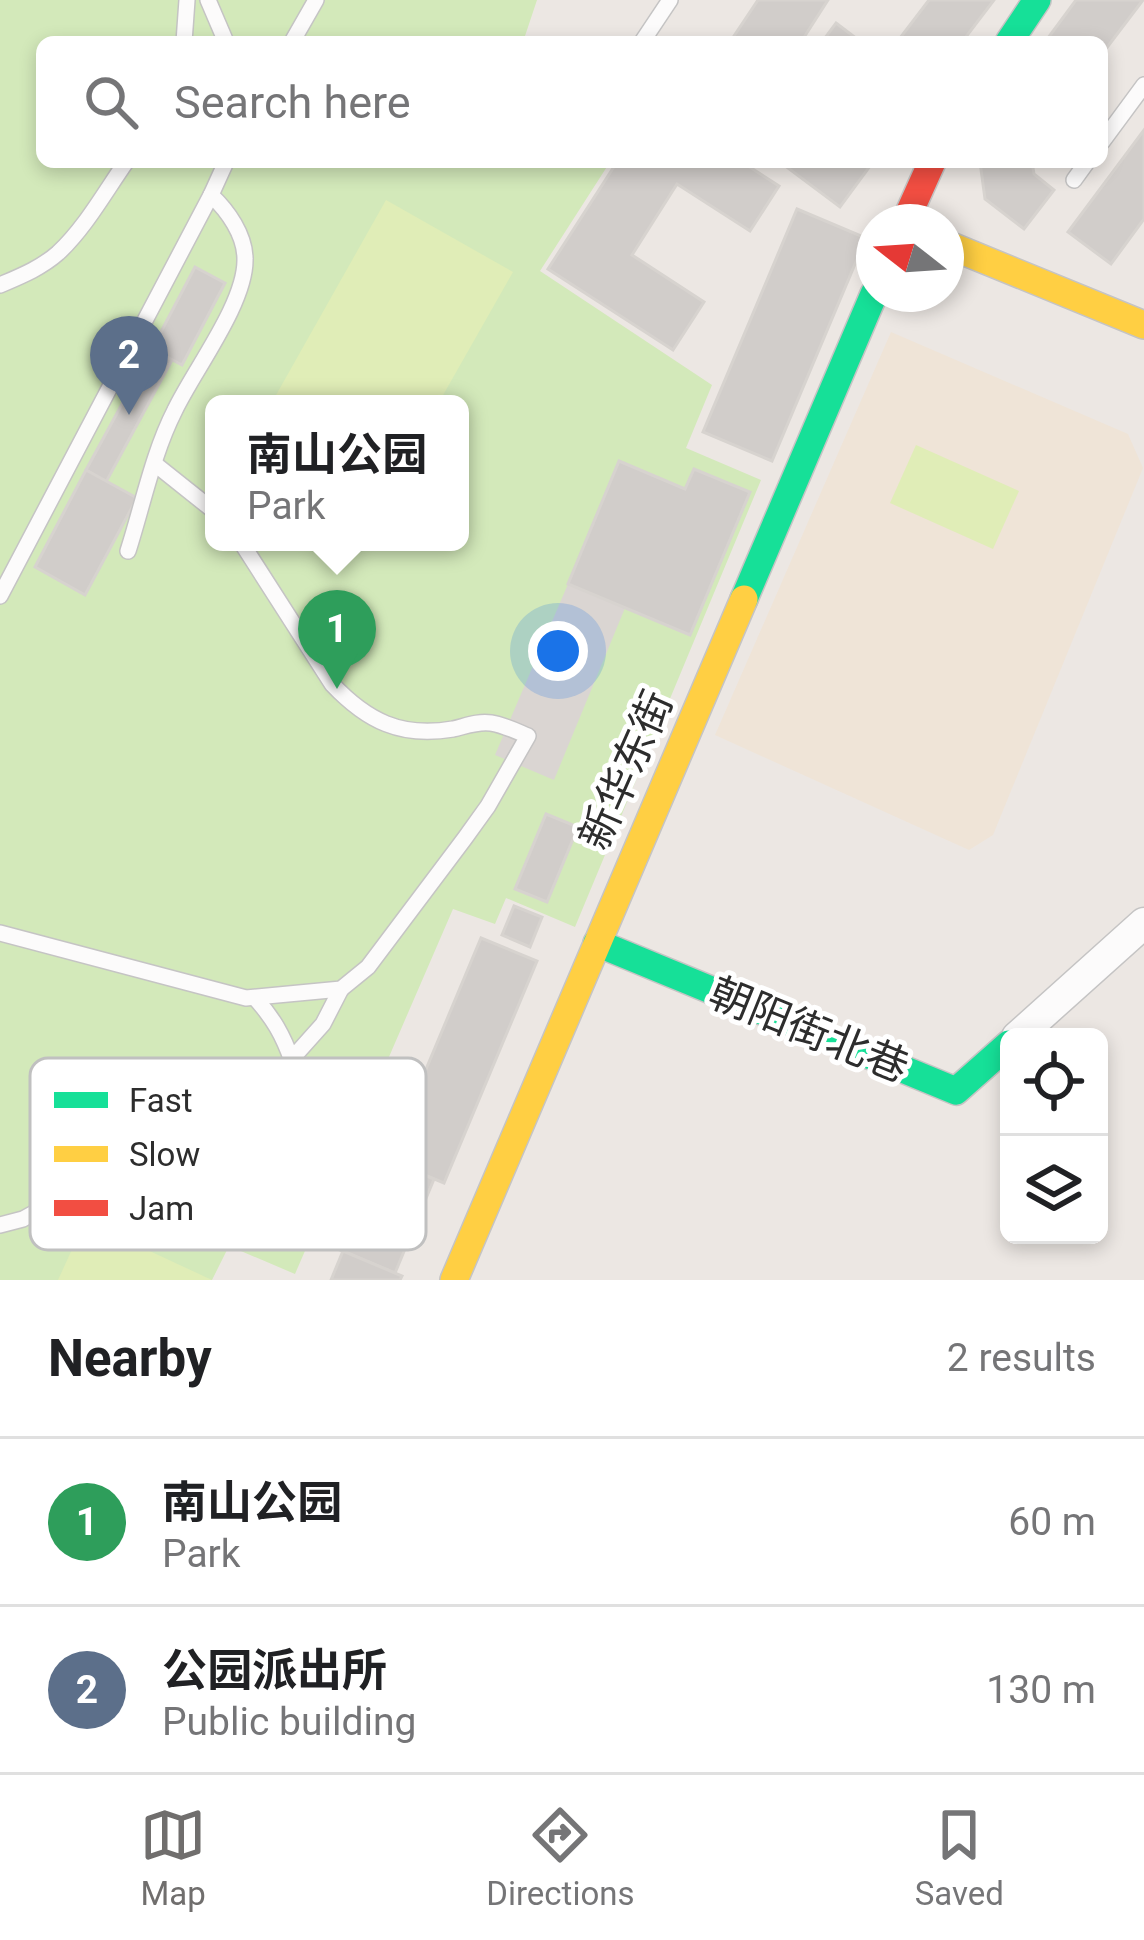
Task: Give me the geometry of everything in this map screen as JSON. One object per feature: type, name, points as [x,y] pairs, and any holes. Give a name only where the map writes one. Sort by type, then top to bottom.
[{"type":"street","points":[[1013,36],[1037,0]]},
{"type":"street","points":[[913,204],[929,168]]},
{"type":"street","points":[[964,251],[1144,325]]},
{"type":"street","name":"新华东街","points":[[454,1280],[866,312]]},
{"type":"street","points":[[1027,1028],[1144,923]]},
{"type":"street","name":"朝阳街北巷","points":[[597,943],[956,1091],[1000,1052]]},
{"type":"lane","points":[[184,36],[187,0]]},
{"type":"lane","points":[[208,0],[223,36]]},
{"type":"lane","points":[[295,36],[316,0]]},
{"type":"lane","points":[[646,36],[670,0]]},
{"type":"lane","points":[[1108,134],[1144,86]]},
{"type":"lane","points":[[0,285],[59,252],[122,168]]},
{"type":"lane","points":[[0,596],[223,168]]},
{"type":"lane","points":[[1074,180],[1083,168]]},
{"type":"lane","points":[[128,550],[175,410],[244,274],[239,236],[211,195]]},
{"type":"lane","points":[[155,464],[205,505]]},
{"type":"lane","points":[[247,551],[332,684],[368,716],[420,731],[487,722],[528,736],[466,838],[368,967],[341,988],[323,1024],[294,1058]]},
{"type":"lane","points":[[0,933],[245,998],[341,988]]},
{"type":"lane","points":[[255,998],[282,1034],[291,1058]]},
{"type":"lane","points":[[0,1225],[30,1215]]},
{"type":"shaded area","points":[[891,332],[1128,434],[1143,468],[993,835],[969,850],[715,735]]},
{"type":"shaded area","points":[[568,584],[625,608],[554,780],[495,755]]},
{"type":"green space","points":[[0,0],[537,0],[525,36],[36,36],[36,168],[606,168],[540,271],[712,385],[686,448],[761,480],[575,927],[506,898],[495,924],[453,909],[389,1058],[30,1058],[30,1250],[227,1250],[212,1280],[0,1280]]},
{"type":"green space","points":[[386,200],[513,272],[443,395],[276,395]]},
{"type":"green space","points":[[916,445],[1019,491],[993,549],[890,503]]},
{"type":"green space","points":[[72,1250],[147,1250],[212,1280],[58,1280]]},
{"type":"green space","points":[[238,1250],[305,1250],[295,1274]]},
{"type":"building","points":[[758,0],[828,0],[805,36],[734,36]]},
{"type":"building","points":[[929,0],[994,0],[967,36],[902,36]]},
{"type":"building","points":[[1076,0],[1143,0],[1108,46],[1108,36],[1049,36]]},
{"type":"building","points":[[836,23],[853,36],[826,36]]},
{"type":"building","points":[[1144,130],[1144,219],[1111,264],[1068,232]]},
{"type":"building","points":[[613,168],[751,168],[779,186],[750,231],[677,184],[632,255],[704,302],[673,350],[548,269]]},
{"type":"building","points":[[788,168],[869,168],[840,207]]},
{"type":"building","points":[[981,168],[1033,168],[1054,190],[1024,229],[985,199]]},
{"type":"building","points":[[797,209],[856,234],[856,262],[772,461],[703,432]]},
{"type":"building","points":[[195,267],[225,283],[182,365],[152,349]]},
{"type":"building","points":[[152,349],[172,360],[106,482],[86,470]]},
{"type":"building","points":[[619,461],[685,489],[694,469],[750,492],[690,635],[568,584]]},
{"type":"building","points":[[86,470],[137,498],[85,595],[35,567]]},
{"type":"building","points":[[546,814],[578,827],[547,902],[515,889]]},
{"type":"building","points":[[514,906],[542,917],[530,947],[502,935]]},
{"type":"building","points":[[481,938],[537,961],[444,1183],[426,1176],[426,1069]]},
{"type":"building","points":[[426,1176],[434,1179],[426,1198]]},
{"type":"building","points":[[340,1250],[405,1250],[395,1273]]},
{"type":"building","points":[[343,1251],[402,1276],[400,1280],[331,1280]]},
{"type":"traffic: fast","points":[[1013,36],[1037,0]]},
{"type":"traffic: fast","points":[[744,599],[866,312]]},
{"type":"traffic: fast","points":[[597,943],[956,1091],[1000,1052]]},
{"type":"traffic: slow","points":[[964,251],[1144,325]]},
{"type":"traffic: slow","points":[[454,1280],[744,599]]},
{"type":"traffic: jam","points":[[913,204],[929,168]]},
{"type":"place","name":"公园派出所","points":[[129,415]]},
{"type":"place","name":"南山公园","points":[[337,689]]}]
